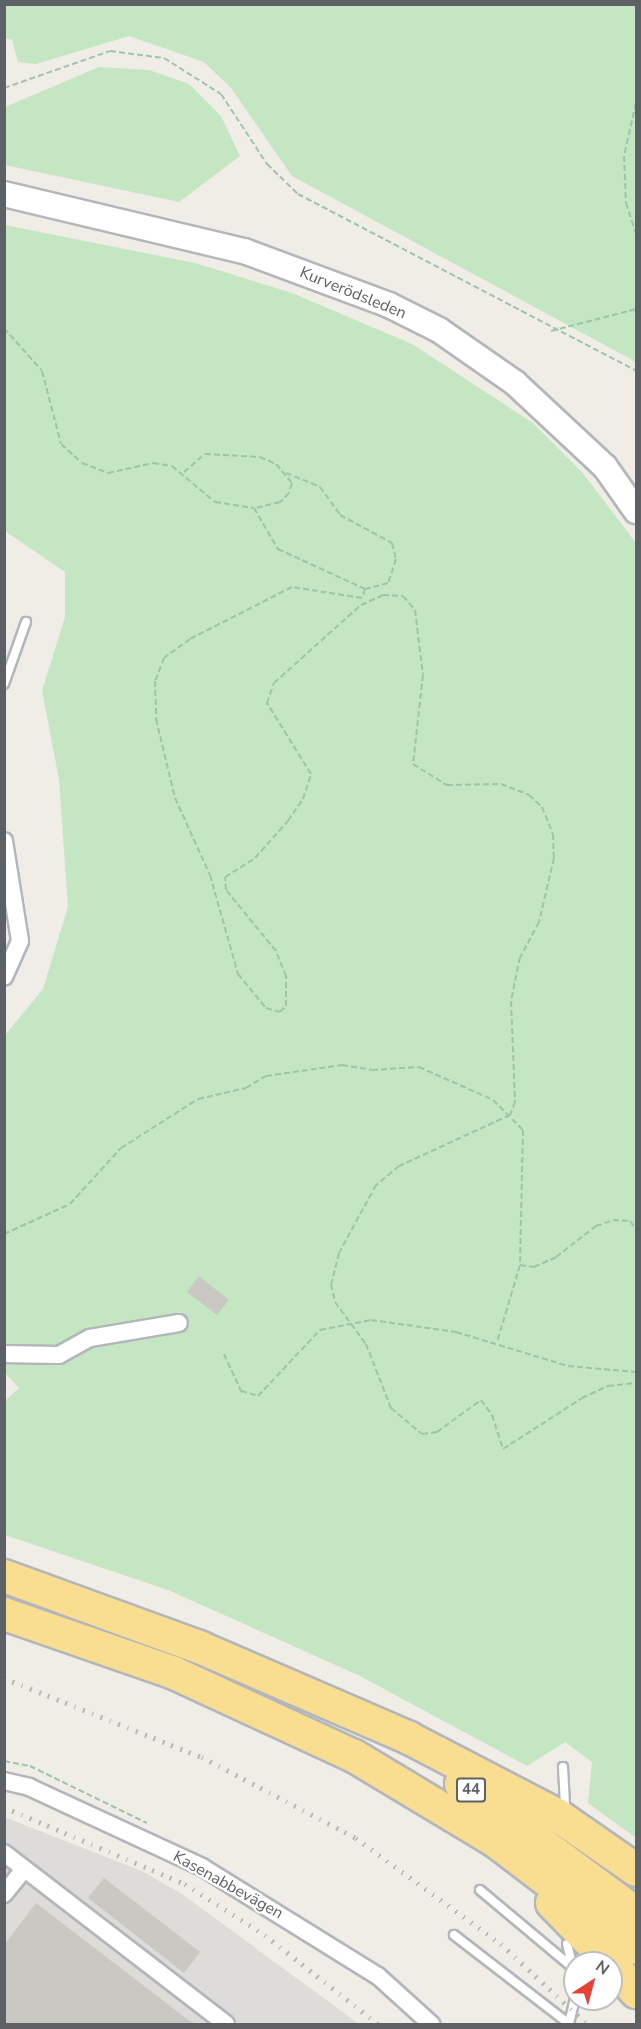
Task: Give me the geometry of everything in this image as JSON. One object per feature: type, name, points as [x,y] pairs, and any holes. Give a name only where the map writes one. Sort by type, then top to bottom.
[{"type":"highway","name":"44","points":[[4,1576],[147,1626],[291,1688],[458,1782],[636,1913]]},
{"type":"highway","name":"44","points":[[4,1614],[174,1673],[286,1722],[449,1810],[636,1948]]},
{"type":"highway","points":[[291,1688],[476,1771],[557,1815],[636,1870]]},
{"type":"highway","points":[[449,1810],[598,1951]]},
{"type":"highway","points":[[623,1977],[636,1992]]},
{"type":"main road","name":"Kurverödsleden","points":[[4,194],[244,251],[389,305],[439,330],[515,382],[605,467],[636,511]]},
{"type":"street","points":[[4,841],[20,941],[4,977]]},
{"type":"street","points":[[4,1354],[60,1355],[90,1338],[178,1323]]},
{"type":"street","name":"Kasenabbevägen","points":[[4,1781],[50,1797],[202,1867],[378,1976],[432,2025]]},
{"type":"street","points":[[4,1853],[226,2025]]},
{"type":"street","points":[[4,1894],[24,1869]]},
{"type":"lane","points":[[4,684],[26,622]]},
{"type":"lane","points":[[563,1767],[565,1804]]},
{"type":"lane","points":[[480,1890],[563,1962]]},
{"type":"lane","points":[[454,1935],[569,2024]]},
{"type":"lane","points":[[567,1944],[569,1951]]},
{"type":"path","points":[[4,88],[110,51],[164,58],[221,94],[267,164],[298,194],[550,331],[636,371]]},
{"type":"path","points":[[636,103],[624,156],[626,203],[636,233]]},
{"type":"path","points":[[550,331],[636,309]]},
{"type":"path","points":[[4,328],[42,371],[61,444],[82,463],[108,473],[153,463],[184,472],[215,502],[254,508],[280,502],[290,494],[292,483],[286,473]]},
{"type":"path","points":[[184,472],[205,454],[260,458],[286,473],[320,487],[340,515],[392,543],[396,559],[388,583],[365,589],[278,549],[254,508]]},
{"type":"path","points":[[365,589],[362,598],[292,587],[164,658],[156,681],[156,719],[176,798],[210,875],[238,974],[266,1008],[280,1012],[286,1006],[286,976],[276,951],[225,890],[225,877],[233,869],[255,858],[288,821],[303,799],[311,774],[267,703],[274,683],[334,624],[383,595],[403,596],[415,610],[422,639],[413,764],[447,785],[501,784],[529,795],[542,807],[553,834],[554,858],[540,922],[520,957],[511,1001],[514,1101],[510,1114],[399,1166],[376,1185],[339,1253],[331,1284],[349,1322],[366,1344],[391,1408],[422,1434],[437,1432],[481,1400],[492,1415],[503,1449],[582,1398],[608,1386],[636,1383]]},
{"type":"path","points":[[4,1234],[70,1204],[120,1148],[171,1112],[266,1076],[342,1065],[372,1070],[419,1066],[493,1100],[510,1114],[523,1130],[525,1160],[520,1264],[497,1342]]},
{"type":"path","points":[[520,1264],[534,1267],[556,1257],[596,1226],[614,1220],[630,1221],[636,1230]]},
{"type":"path","points":[[224,1354],[241,1391],[258,1396],[320,1330],[349,1322],[402,1322],[497,1342],[568,1366],[636,1372]]},
{"type":"shaded area","points":[[4,1817],[142,1871],[182,1894],[359,2024],[5,2024]]},
{"type":"green space","points":[[4,5],[636,5],[636,362],[292,176],[231,88],[204,62],[129,36],[36,64],[18,62],[12,40],[5,38]]},
{"type":"green space","points":[[99,67],[149,70],[189,84],[221,116],[240,156],[179,202],[5,165],[5,107]]},
{"type":"green space","points":[[5,225],[195,263],[292,293],[412,344],[533,423],[582,472],[636,543],[636,1838],[588,1803],[592,1762],[565,1742],[527,1766],[358,1675],[168,1590],[5,1535],[5,1401],[19,1388],[5,1373],[5,1035],[43,989],[68,907],[59,779],[42,691],[65,617],[65,572],[5,531]]},
{"type":"building","points":[[199,1276],[229,1300],[217,1315],[187,1292]]},
{"type":"building","points":[[104,1878],[200,1952],[184,1973],[88,1898]]},
{"type":"building","points":[[36,1903],[195,2025],[4,2025],[4,1945]]},
{"type":"railway","points":[[4,1678],[202,1757],[356,1838],[501,1944],[587,2024]]},
{"type":"railway","points":[[4,1807],[185,1884],[265,1935],[378,2024]]}]
